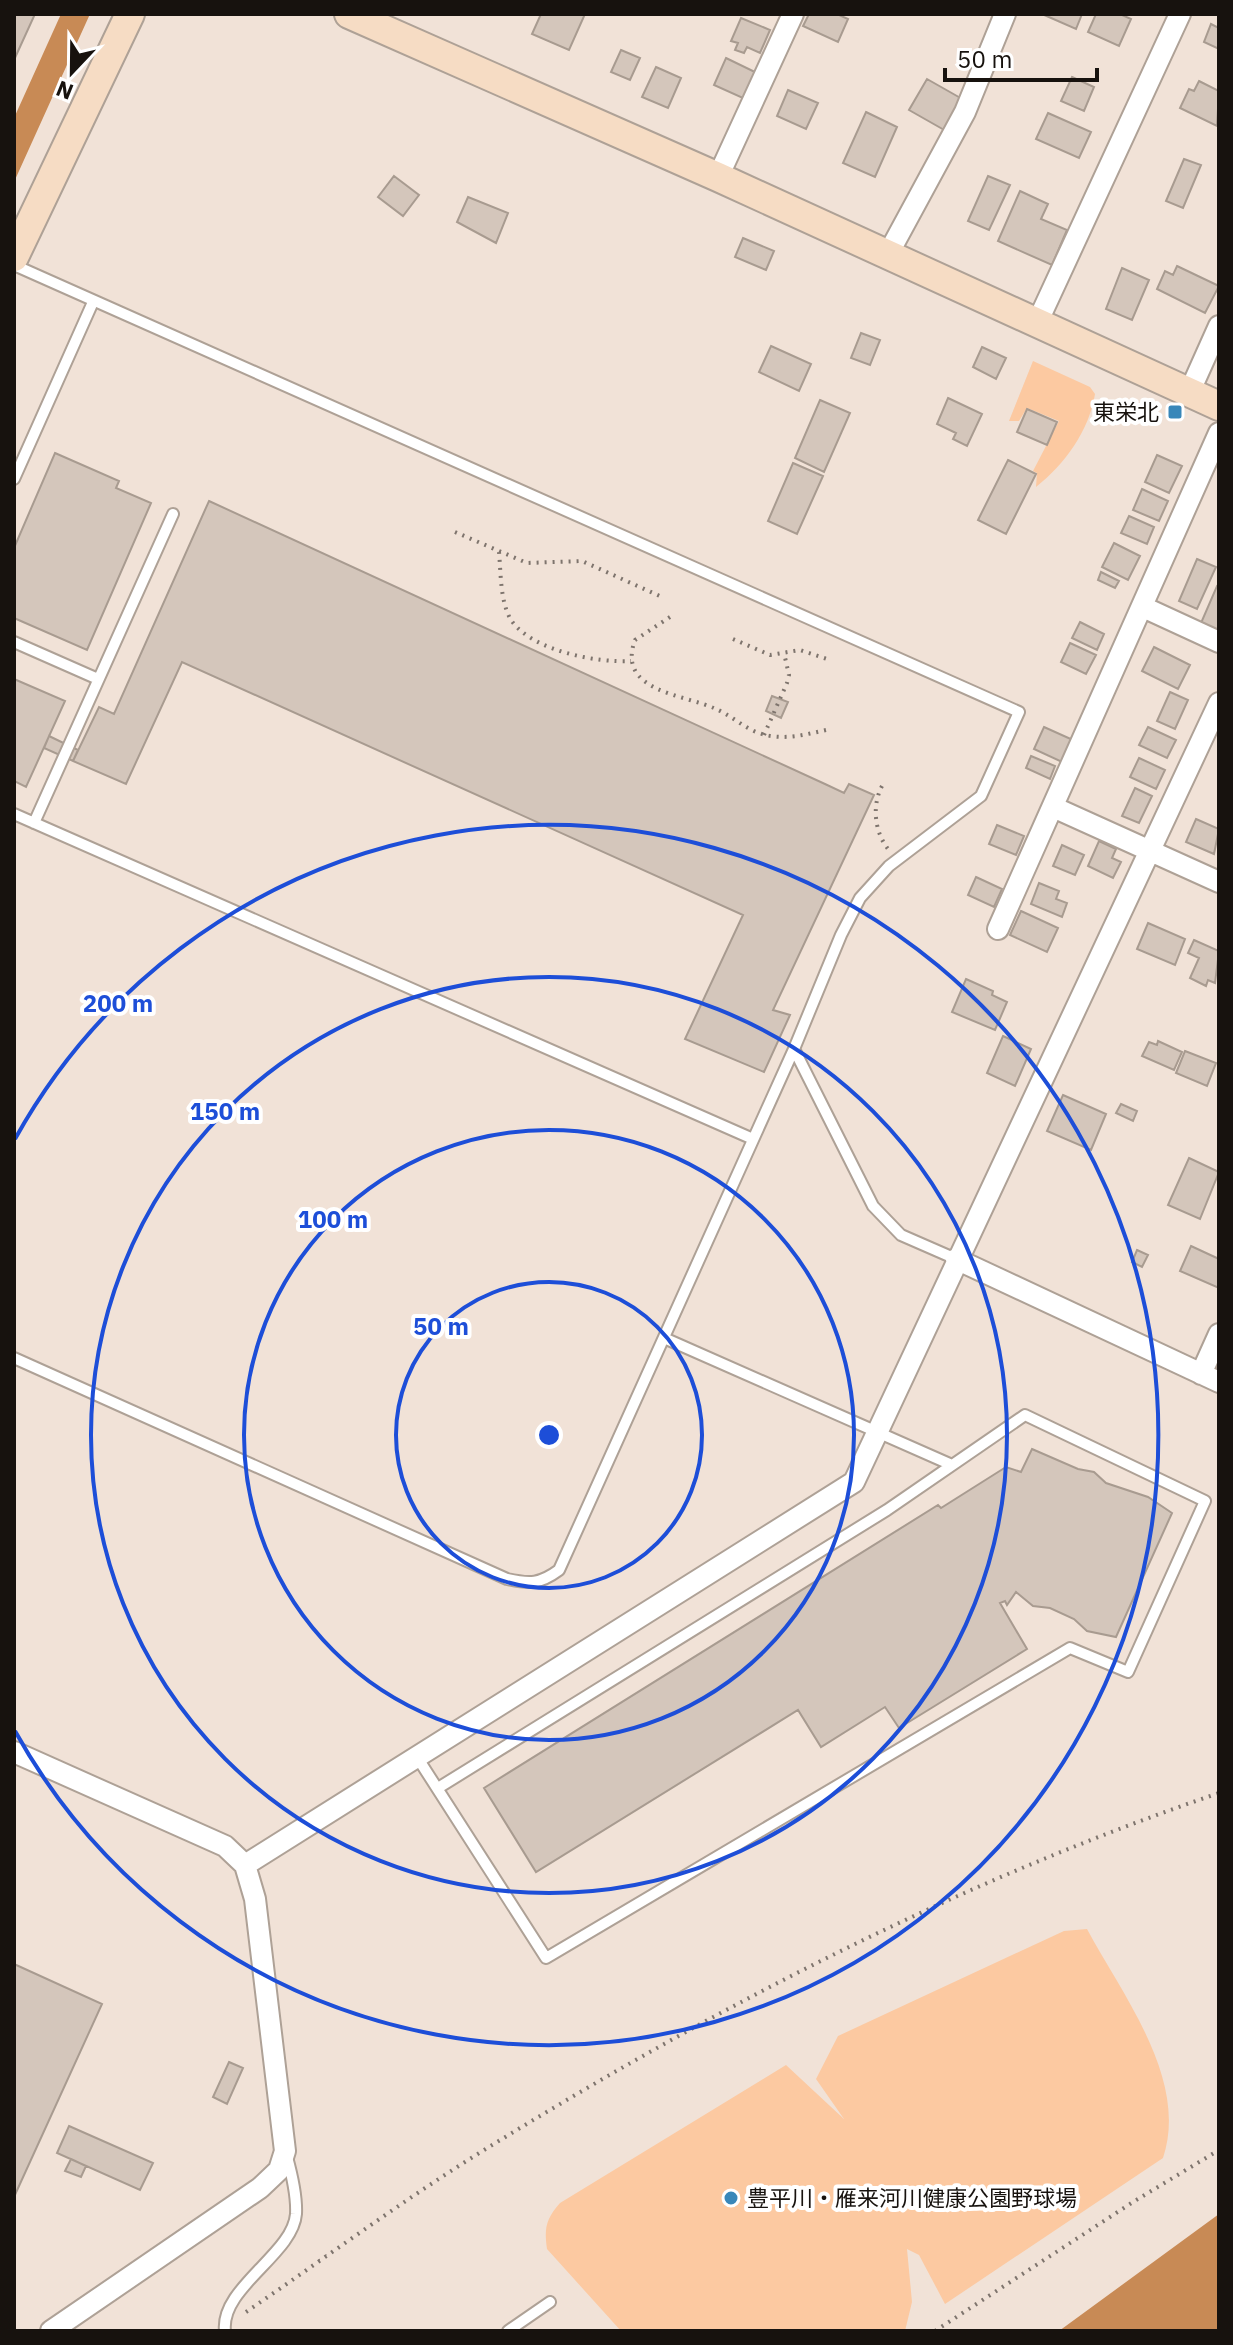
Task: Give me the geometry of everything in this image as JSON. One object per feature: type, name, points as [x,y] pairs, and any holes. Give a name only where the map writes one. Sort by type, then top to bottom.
[{"type":"street","points":[[14,257],[130,14]]},
{"type":"street","points":[[349,14],[718,177],[1219,406]]},
{"type":"street","points":[[718,177],[793,14]]},
{"type":"street","points":[[887,256],[965,112],[1005,14]]},
{"type":"street","points":[[1037,323],[1180,14]]},
{"type":"street","points":[[1189,393],[1219,326]]},
{"type":"street","points":[[998,929],[1219,433]]},
{"type":"street","points":[[1143,607],[1219,642]]},
{"type":"street","points":[[245,1865],[854,1482],[1219,703]]},
{"type":"street","points":[[1053,807],[1219,882]]},
{"type":"street","points":[[956,1259],[1210,1378],[1219,1334]]},
{"type":"street","points":[[14,1752],[225,1846],[245,1865],[255,1899],[284,2148],[279,2170],[260,2188],[51,2331]]},
{"type":"lane","points":[[14,265],[1019,712],[981,796],[897,861],[860,898],[559,1570],[543,1582],[531,1584],[507,1579],[14,1358]]},
{"type":"lane","points":[[14,479],[93,302]]},
{"type":"lane","points":[[34,823],[173,514]]},
{"type":"lane","points":[[14,642],[98,679]]},
{"type":"lane","points":[[14,814],[753,1139]]},
{"type":"lane","points":[[794,1049],[873,1206],[901,1235],[956,1259]]},
{"type":"lane","points":[[664,1338],[952,1465]]},
{"type":"lane","points":[[417,1757],[546,1958],[1070,1648],[1128,1672],[1205,1501],[1025,1415],[887,1510],[438,1788]]},
{"type":"lane","points":[[224,2329],[233,2302],[288,2234],[296,2217],[293,2176],[284,2148]]},
{"type":"lane","points":[[508,2331],[550,2302]]},
{"type":"path","points":[[455,532],[527,563],[582,561],[662,597]]},
{"type":"path","points":[[499,552],[503,598],[519,629],[586,660],[631,661]]},
{"type":"path","points":[[670,617],[635,640],[631,661],[638,678],[720,710],[748,730],[764,735],[786,737],[826,730]]},
{"type":"path","points":[[733,639],[760,652],[800,650],[827,659]]},
{"type":"path","points":[[764,735],[787,683],[788,665],[784,653]]},
{"type":"path","points":[[882,786],[875,800],[880,839],[897,861]]},
{"type":"path","points":[[224,2329],[500,2140],[757,1991],[904,1919],[1057,1854],[1219,1793]]},
{"type":"path","points":[[935,2331],[1219,2150]]},
{"type":"shaded area","points":[[61,14],[90,14],[14,182],[14,118]]},
{"type":"shaded area","points":[[1033,361],[1090,387],[1095,394],[1087,421],[1074,446],[1057,468],[1036,487],[1037,473],[1033,471],[1059,421],[1027,408],[1019,421],[1009,421]]},
{"type":"shaded area","points":[[1087,1929],[1134,2010],[1160,2069],[1167,2099],[1169,2129],[1163,2158],[945,2304],[919,2255],[907,2249],[912,2302],[905,2331],[621,2331],[547,2249],[547,2224],[560,2203],[786,2065],[844,2119],[816,2079],[838,2036],[1064,1931]]},
{"type":"shaded area","points":[[1219,2214],[1219,2331],[1059,2331]]},
{"type":"building","points":[[14,14],[35,14],[14,60]]},
{"type":"building","points":[[541,14],[585,14],[569,50],[532,34]]},
{"type":"building","points":[[809,14],[837,14],[848,19],[838,42],[803,26]]},
{"type":"building","points":[[1042,14],[1082,14],[1076,29]]},
{"type":"building","points":[[1096,14],[1120,14],[1131,19],[1119,46],[1088,32]]},
{"type":"building","points":[[741,18],[770,30],[760,53],[747,47],[744,53],[735,50],[738,43],[731,41]]},
{"type":"building","points":[[1211,24],[1219,28],[1219,49],[1204,42]]},
{"type":"building","points":[[621,50],[640,58],[630,80],[611,72]]},
{"type":"building","points":[[726,58],[757,73],[745,99],[714,85]]},
{"type":"building","points":[[656,67],[681,78],[668,108],[642,97]]},
{"type":"building","points":[[1072,77],[1094,87],[1084,111],[1061,101]]},
{"type":"building","points":[[927,79],[964,100],[946,131],[909,110]]},
{"type":"building","points":[[1199,81],[1219,91],[1217,126],[1180,108],[1189,89],[1194,91]]},
{"type":"building","points":[[788,90],[818,103],[806,129],[777,116]]},
{"type":"building","points":[[866,112],[897,127],[875,177],[843,163]]},
{"type":"building","points":[[1048,113],[1091,132],[1079,158],[1036,139]]},
{"type":"building","points":[[1184,159],[1201,165],[1183,208],[1166,201]]},
{"type":"building","points":[[394,176],[419,195],[403,216],[378,197]]},
{"type":"building","points":[[988,176],[1010,185],[989,230],[968,221]]},
{"type":"building","points":[[1020,191],[1048,204],[1041,219],[1067,230],[1052,265],[998,241]]},
{"type":"building","points":[[468,197],[508,213],[496,243],[457,222]]},
{"type":"building","points":[[743,238],[774,251],[766,270],[735,257]]},
{"type":"building","points":[[1177,266],[1219,286],[1205,313],[1157,289],[1165,271],[1173,275]]},
{"type":"building","points":[[1122,268],[1149,280],[1132,320],[1106,309]]},
{"type":"building","points":[[861,333],[880,340],[870,365],[851,358]]},
{"type":"building","points":[[771,346],[811,364],[799,391],[759,372]]},
{"type":"building","points":[[982,347],[1006,358],[996,379],[973,367]]},
{"type":"building","points":[[948,398],[982,414],[967,446],[953,439],[956,433],[937,424]]},
{"type":"building","points":[[820,400],[850,413],[824,472],[795,458]]},
{"type":"building","points":[[1027,409],[1057,422],[1047,445],[1017,432]]},
{"type":"building","points":[[55,453],[119,481],[116,488],[151,503],[87,650],[14,618],[14,548]]},
{"type":"building","points":[[1157,455],[1182,466],[1169,493],[1145,482]]},
{"type":"building","points":[[1008,460],[1036,474],[1006,534],[978,520]]},
{"type":"building","points":[[793,463],[823,476],[797,534],[768,521]]},
{"type":"building","points":[[1142,489],[1168,501],[1159,521],[1133,510]]},
{"type":"building","points":[[209,501],[844,793],[849,784],[874,795],[773,1010],[790,1015],[764,1072],[685,1039],[743,915],[182,662],[126,784],[73,761],[99,707],[114,714]]},
{"type":"building","points":[[1129,516],[1154,527],[1147,544],[1121,533]]},
{"type":"building","points":[[1114,543],[1140,556],[1128,580],[1102,567]]},
{"type":"building","points":[[1197,559],[1216,567],[1197,609],[1179,601]]},
{"type":"building","points":[[1101,572],[1119,581],[1115,588],[1098,580]]},
{"type":"building","points":[[1219,587],[1219,632],[1201,623]]},
{"type":"building","points":[[1080,622],[1104,634],[1097,650],[1072,638]]},
{"type":"building","points":[[1070,643],[1096,655],[1086,674],[1061,662]]},
{"type":"building","points":[[1154,647],[1190,665],[1178,689],[1142,671]]},
{"type":"building","points":[[14,679],[65,701],[26,787],[14,781]]},
{"type":"building","points":[[1170,692],[1188,700],[1175,729],[1157,721]]},
{"type":"building","points":[[772,696],[788,702],[781,718],[766,711]]},
{"type":"building","points":[[1044,727],[1073,740],[1062,762],[1034,749]]},
{"type":"building","points":[[1148,727],[1176,740],[1167,758],[1139,745]]},
{"type":"building","points":[[49,736],[78,750],[73,761],[44,748]]},
{"type":"building","points":[[1031,756],[1055,766],[1050,779],[1026,768]]},
{"type":"building","points":[[1139,758],[1165,770],[1156,789],[1130,777]]},
{"type":"building","points":[[1135,788],[1152,796],[1139,823],[1122,816]]},
{"type":"building","points":[[1196,819],[1219,829],[1214,854],[1186,842]]},
{"type":"building","points":[[997,825],[1024,836],[1016,855],[989,844]]},
{"type":"building","points":[[1099,841],[1116,849],[1112,858],[1121,862],[1113,878],[1088,866]]},
{"type":"building","points":[[1062,845],[1084,855],[1075,875],[1053,866]]},
{"type":"building","points":[[976,877],[1002,889],[994,907],[968,895]]},
{"type":"building","points":[[1039,883],[1059,891],[1056,899],[1067,903],[1062,917],[1031,904]]},
{"type":"building","points":[[1021,911],[1058,928],[1047,952],[1010,935]]},
{"type":"building","points":[[1148,923],[1185,939],[1175,965],[1137,949]]},
{"type":"building","points":[[1194,940],[1219,951],[1215,983],[1208,980],[1206,986],[1190,978],[1199,958],[1188,953]]},
{"type":"building","points":[[966,979],[993,991],[992,995],[1007,1002],[995,1030],[952,1012]]},
{"type":"building","points":[[1003,1036],[1031,1049],[1015,1086],[987,1073]]},
{"type":"building","points":[[1158,1041],[1182,1052],[1174,1070],[1142,1056],[1149,1042],[1157,1045]]},
{"type":"building","points":[[1185,1051],[1216,1063],[1207,1086],[1176,1073]]},
{"type":"building","points":[[1063,1095],[1106,1114],[1091,1150],[1047,1131]]},
{"type":"building","points":[[1121,1104],[1137,1111],[1133,1121],[1116,1113]]},
{"type":"building","points":[[1189,1158],[1219,1172],[1200,1219],[1168,1205]]},
{"type":"building","points":[[1191,1246],[1219,1259],[1219,1288],[1180,1271]]},
{"type":"building","points":[[1137,1250],[1148,1255],[1142,1267],[1132,1262]]},
{"type":"building","points":[[1032,1449],[1078,1469],[1094,1472],[1106,1483],[1148,1497],[1172,1513],[1116,1637],[1087,1631],[1074,1619],[1050,1608],[1033,1606],[1016,1592],[1007,1605],[1005,1601],[1000,1603],[1027,1649],[899,1728],[885,1707],[821,1747],[798,1710],[536,1872],[484,1788],[938,1505],[941,1508],[1006,1467],[1021,1472]]},
{"type":"building","points":[[14,1964],[102,2004],[14,2197]]},
{"type":"building","points":[[229,2062],[243,2068],[227,2104],[213,2097]]},
{"type":"building","points":[[69,2126],[153,2163],[140,2190],[57,2153]]},
{"type":"building","points":[[71,2159],[86,2166],[81,2177],[65,2171]]},
{"type":"place","name":"東栄北","points":[[1175,412]]},
{"type":"place","name":"豊平川・雁来河川健康公園野球場","points":[[731,2198]]}]
